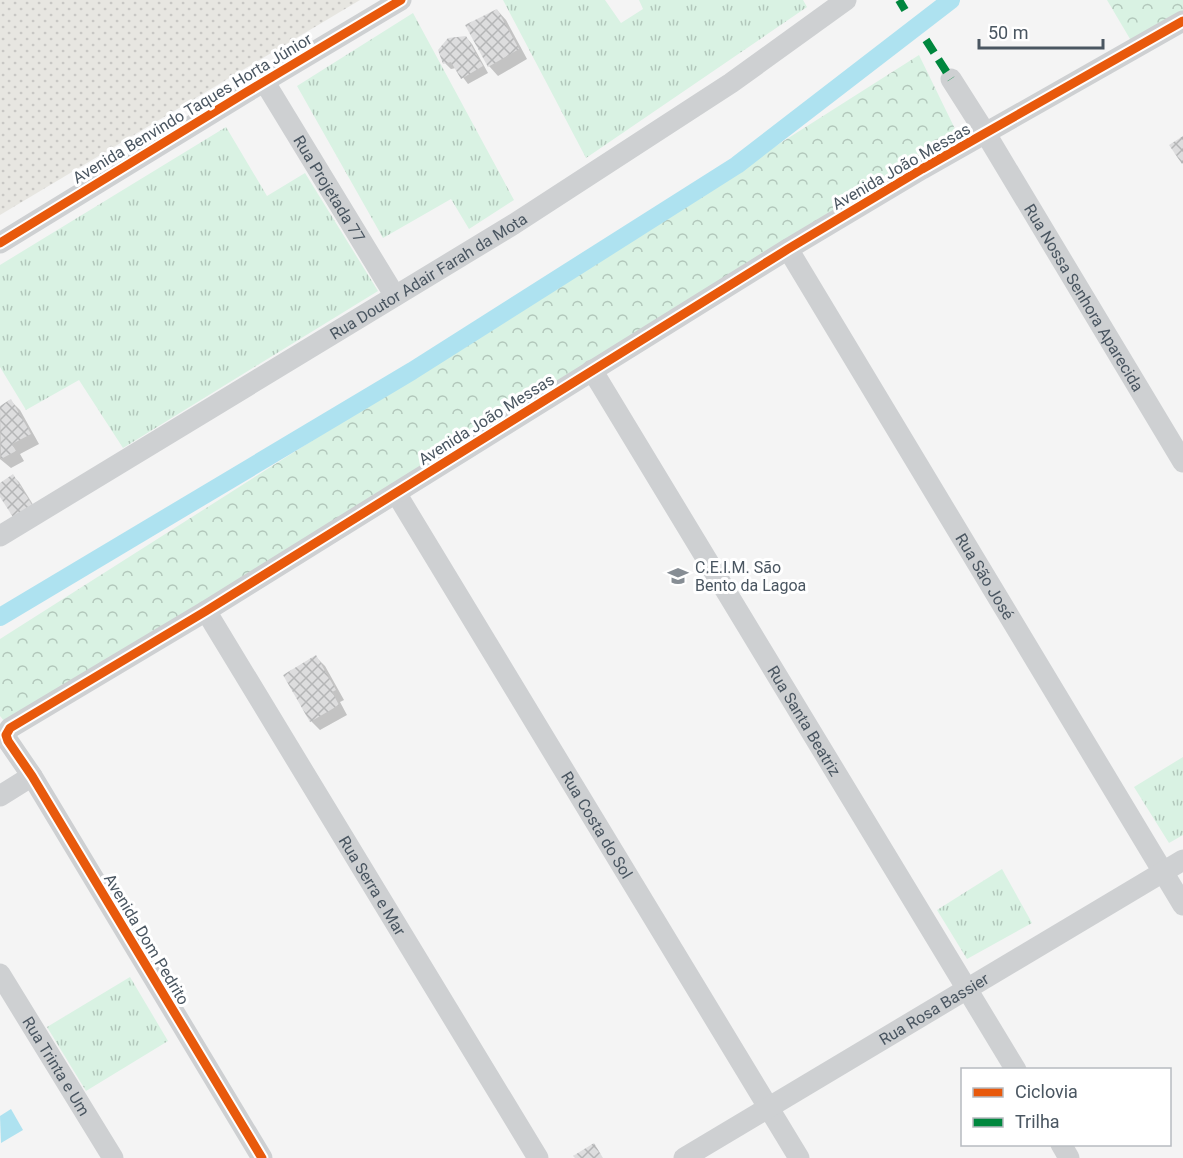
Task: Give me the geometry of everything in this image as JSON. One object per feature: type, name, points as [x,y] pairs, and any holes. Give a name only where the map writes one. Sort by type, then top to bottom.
[{"type":"street","name":"Avenida Benvindo Taques Horta Júnior","points":[[0,243],[401,0]]},
{"type":"street","name":"Rua Doutor Adair Farah da Mota","points":[[0,536],[514,224],[731,83],[846,0]]},
{"type":"street","name":"Avenida João Messas","points":[[6,735],[10,728],[206,611],[788,249],[922,169],[1183,21]]},
{"type":"street","name":"Rua Nossa Senhora Aparecida","points":[[951,79],[1183,462]]},
{"type":"street","name":"Rua Projetada 77","points":[[264,81],[395,296]]},
{"type":"street","name":"Rua São José","points":[[788,249],[1183,905]]},
{"type":"street","name":"Rua Santa Beatriz","points":[[592,370],[1015,1068]]},
{"type":"street","name":"Rua Costa do Sol","points":[[396,493],[799,1158]]},
{"type":"street","name":"Rua Serra e Mar","points":[[206,611],[538,1158]]},
{"type":"street","name":"Avenida Dom Pedrito","points":[[6,735],[262,1158]]},
{"type":"street","points":[[0,796],[32,776]]},
{"type":"street","name":"Rua Rosa Bassier","points":[[684,1158],[1183,860]]},
{"type":"street","name":"Rua Trinta e Um","points":[[0,974],[113,1158]]},
{"type":"green space","points":[[503,0],[605,0],[621,23],[643,9],[639,0],[803,0],[807,7],[586,158]]},
{"type":"green space","points":[[1107,0],[1183,0],[1183,12],[1133,44]]},
{"type":"green space","points":[[413,13],[514,200],[469,229],[451,199],[383,238],[297,86]]},
{"type":"green space","points":[[919,55],[958,135],[6,735],[10,728],[0,716],[0,639]]},
{"type":"green space","points":[[226,127],[267,196],[305,173],[378,291],[123,448],[79,380],[26,410],[0,367],[0,265]]},
{"type":"green space","points":[[1183,757],[1183,835],[1169,843],[1134,787]]},
{"type":"green space","points":[[1002,869],[1032,923],[967,959],[937,910]]},
{"type":"green space","points":[[130,977],[168,1041],[86,1091],[47,1027]]},
{"type":"sand","points":[[0,0],[360,0],[0,215]]},
{"type":"water","points":[[11,1109],[23,1130],[1,1143],[0,1116]]},
{"type":"building","points":[[497,9],[519,49],[488,67],[465,25]]},
{"type":"building","points":[[466,36],[483,66],[461,79],[451,62],[443,64],[438,50],[448,38]]},
{"type":"building","points":[[1183,136],[1183,163],[1182,164],[1169,145]]},
{"type":"building","points":[[11,399],[31,434],[12,444],[16,451],[1,459],[0,406]]},
{"type":"building","points":[[13,474],[32,505],[13,517],[0,497],[0,483]]},
{"type":"building","points":[[316,655],[336,690],[332,692],[339,705],[310,722],[283,675]]},
{"type":"building","points":[[594,1143],[603,1158],[575,1158],[573,1156]]},
{"type":"waterway","points":[[0,617],[412,371],[737,165],[951,0]]},
{"type":"marked path","points":[[899,0],[905,10]]},
{"type":"marked path","points":[[926,40],[951,79]]},
{"type":"cycle path","points":[[0,243],[401,0]]},
{"type":"cycle path","points":[[262,1158],[32,776],[8,741],[6,735],[10,728],[206,611],[788,249],[922,169],[1183,21]]},
{"type":"place","name":"C.E.I.M. São Bento da Lagoa","points":[[678,576]]}]
